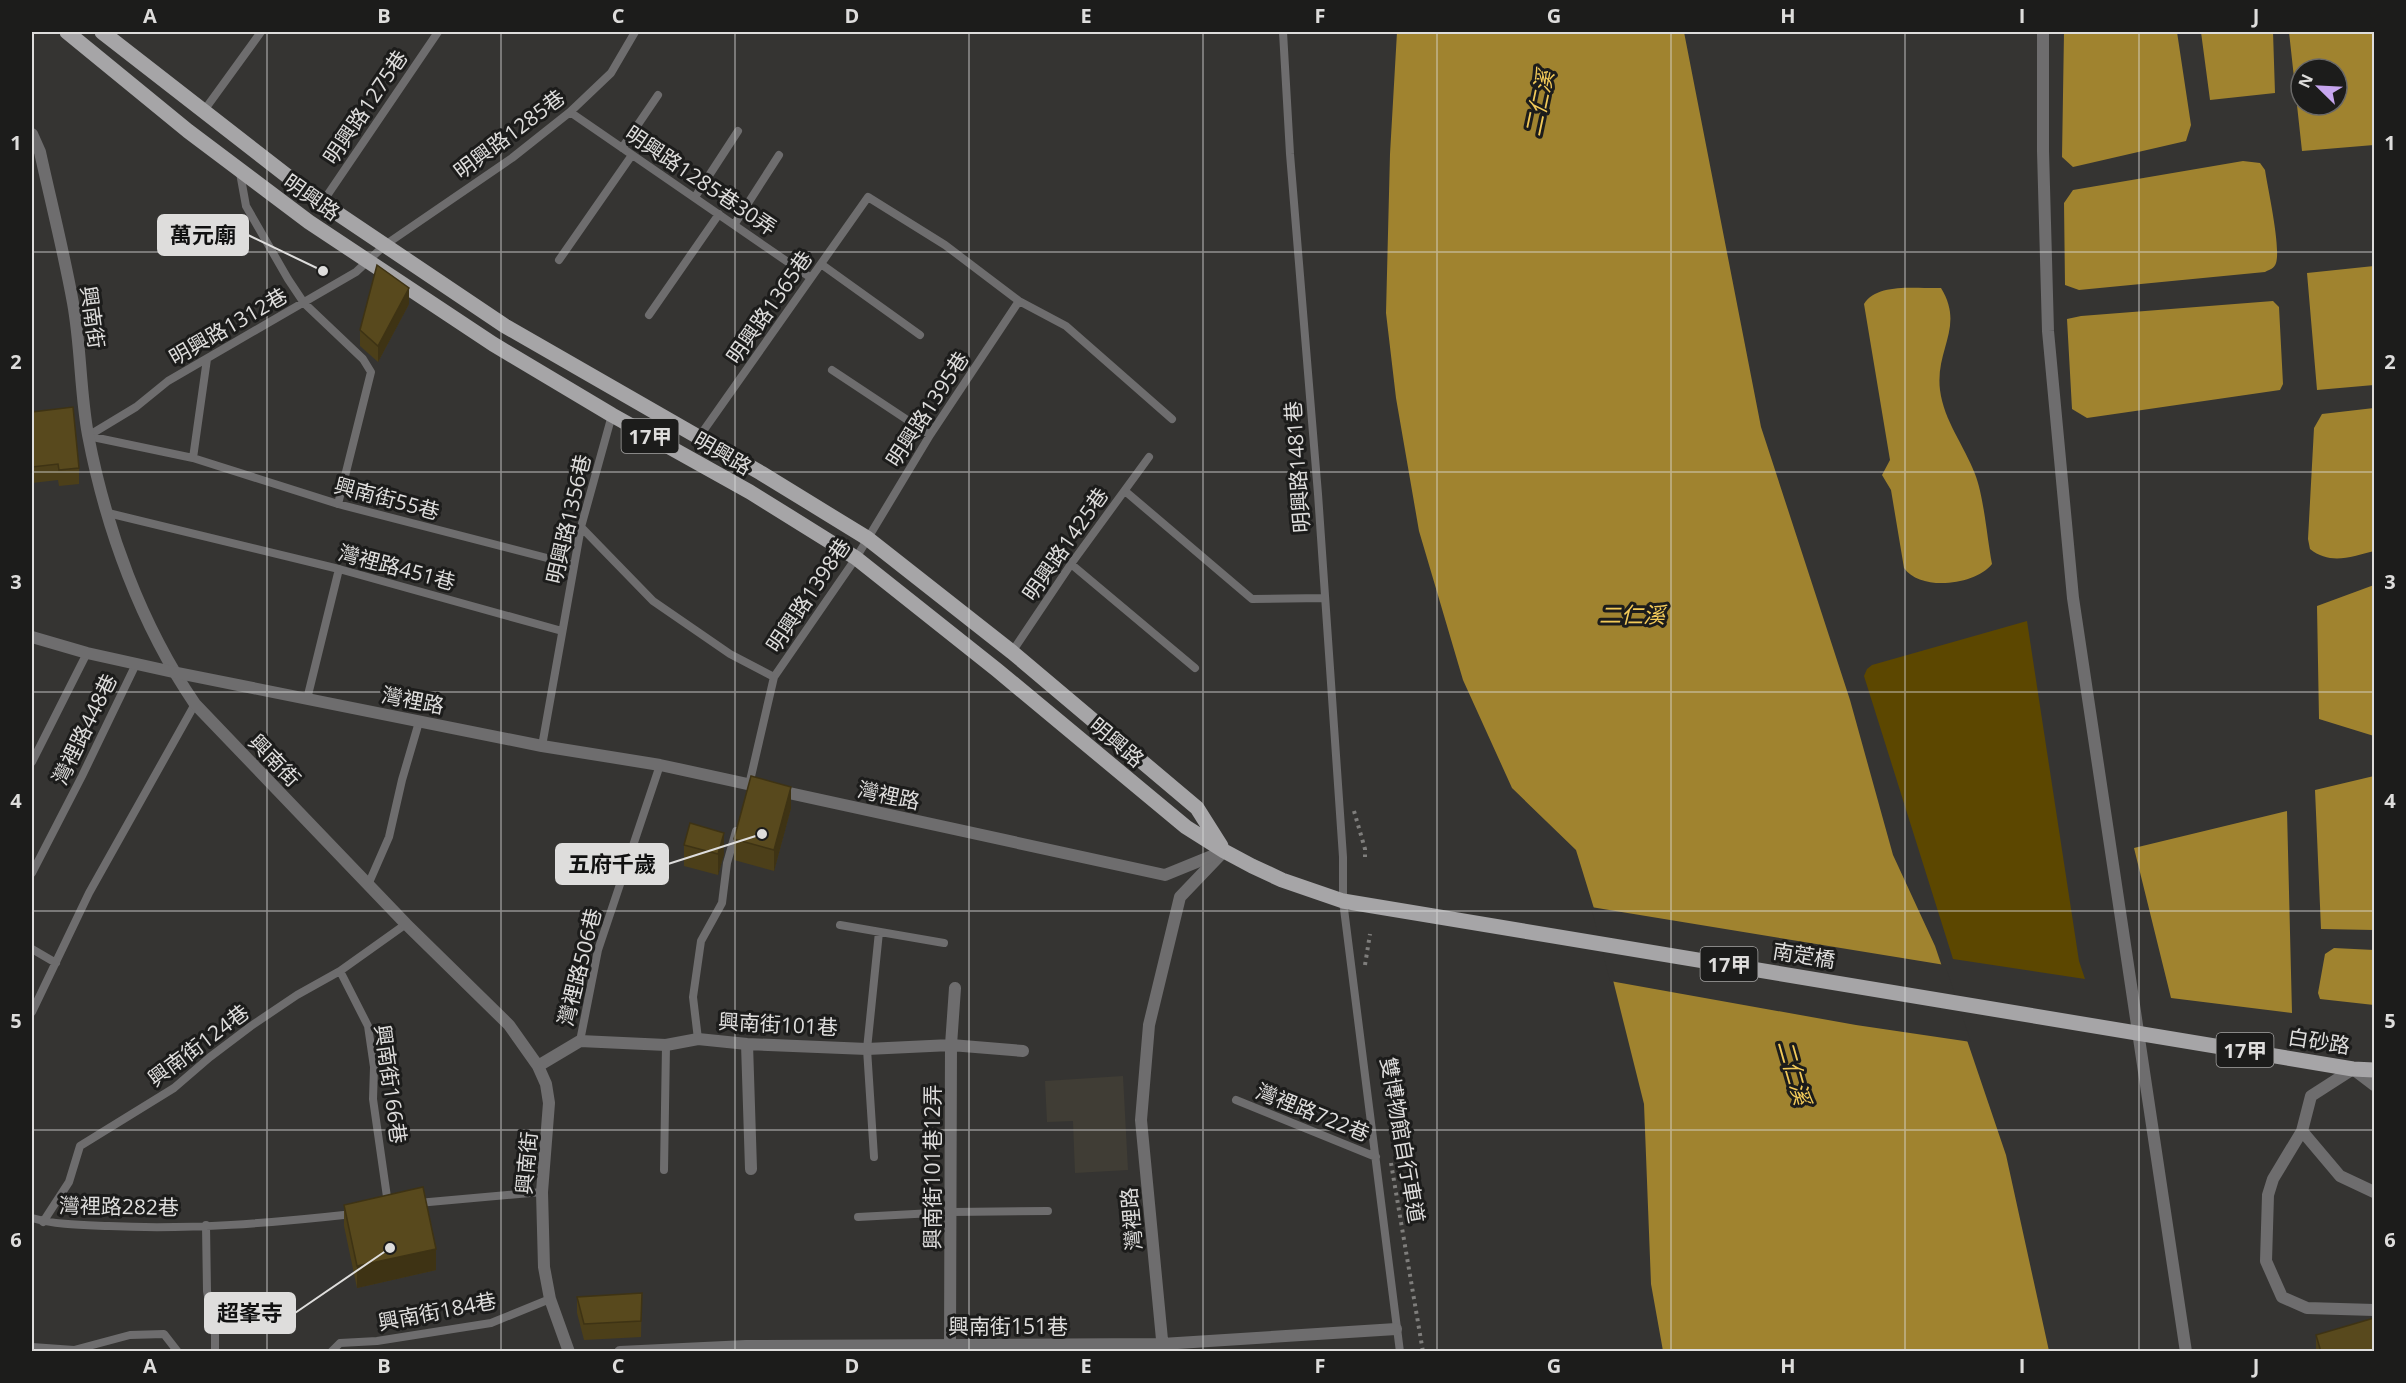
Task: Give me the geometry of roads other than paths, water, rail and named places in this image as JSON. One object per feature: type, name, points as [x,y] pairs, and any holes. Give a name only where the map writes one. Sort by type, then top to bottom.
[{"type":"main road","name":"明興路","points":[[67,32],[240,171],[309,222],[493,344],[612,415],[750,492],[856,558],[1006,677],[1186,826],[1224,851],[1282,880],[1343,901]]},
{"type":"main road","name":"明興路","points":[[102,32],[322,203],[505,326],[699,437],[867,538],[1012,652],[1197,808],[1224,851]]},
{"type":"main road","name":"南萣橋","points":[[1343,901],[2116,1028]]},
{"type":"main road","name":"白砂路","points":[[2116,1028],[2353,1069],[2374,1070]]},
{"type":"street","points":[[2043,32],[2043,151],[2050,354],[2073,598],[2186,1352]]},
{"type":"street","name":"興南街","points":[[32,134],[40,152],[73,305],[79,411],[88,436],[120,556],[173,672],[195,704],[406,924],[509,1025],[538,1066],[546,1084],[549,1103],[542,1192],[544,1267],[550,1299],[569,1352]]},
{"type":"street","name":"灣裡路","points":[[32,637],[87,653],[173,672],[542,746],[660,765],[747,791],[1165,875],[1224,851]]},
{"type":"street","name":"灣裡路","points":[[1162,1348],[1141,1120],[1149,1025],[1180,897],[1224,851]]},
{"type":"street","name":"興南街101巷12弄","points":[[950,1346],[951,1045],[955,988]]},
{"type":"street","name":"興南街101巷","points":[[580,1041],[666,1045],[698,1039],[747,1044],[867,1048],[951,1045],[1023,1051]]},
{"type":"street","points":[[538,1066],[580,1041]]},
{"type":"street","points":[[747,1044],[751,1169]]},
{"type":"street","points":[[2374,1085],[2353,1069],[2311,1096],[2302,1131],[2273,1179],[2268,1195],[2266,1261],[2282,1297],[2307,1308],[2374,1310]]},
{"type":"street","points":[[2302,1131],[2340,1176],[2374,1192]]},
{"type":"street","name":"興南街151巷","points":[[620,1352],[746,1347],[1162,1348],[1396,1329]]},
{"type":"lane","points":[[203,112],[261,32]]},
{"type":"lane","name":"明興路1275巷","points":[[322,203],[438,32]]},
{"type":"lane","name":"明興路1285巷","points":[[385,245],[512,158],[570,112],[611,73],[635,32]]},
{"type":"lane","name":"明興路1481巷","points":[[1283,32],[1290,154],[1316,471],[1343,856],[1343,901]]},
{"type":"lane","points":[[622,148],[658,95]]},
{"type":"lane","name":"明興路1285巷30弄","points":[[570,112],[811,278]]},
{"type":"lane","points":[[695,197],[738,131]]},
{"type":"lane","points":[[560,260],[632,155]]},
{"type":"lane","points":[[734,225],[779,155]]},
{"type":"lane","points":[[240,171],[246,206],[265,242],[304,303],[363,359],[371,372],[338,504]]},
{"type":"lane","name":"明興路1365巷","points":[[699,437],[868,197],[945,245],[1019,301]]},
{"type":"lane","points":[[650,315],[719,214]]},
{"type":"lane","name":"明興路1312巷","points":[[88,436],[136,407],[168,381],[356,272],[385,245]]},
{"type":"lane","points":[[821,264],[920,335]]},
{"type":"lane","points":[[1019,301],[1066,326],[1172,419]]},
{"type":"lane","name":"明興路1395巷","points":[[867,538],[930,435],[1019,301]]},
{"type":"lane","points":[[194,458],[207,359]]},
{"type":"lane","points":[[832,370],[930,435]]},
{"type":"lane","name":"明興路1356巷","points":[[562,631],[581,527],[612,415]]},
{"type":"lane","name":"興南街55巷","points":[[88,436],[194,458],[338,504],[574,565]]},
{"type":"lane","name":"明興路1425巷","points":[[1012,652],[1071,564],[1149,458]]},
{"type":"lane","points":[[1125,491],[1252,599],[1324,598]]},
{"type":"lane","name":"灣裡路451巷","points":[[108,513],[339,569],[562,631]]},
{"type":"lane","name":"明興路1398巷","points":[[581,527],[653,601],[730,654],[774,677],[856,558],[867,538]]},
{"type":"lane","points":[[1071,564],[1196,668]]},
{"type":"lane","points":[[308,699],[339,569]]},
{"type":"lane","points":[[542,746],[562,631]]},
{"type":"lane","points":[[32,762],[87,653]]},
{"type":"lane","name":"灣裡路448巷","points":[[32,873],[136,664]]},
{"type":"lane","points":[[747,791],[774,677]]},
{"type":"lane","points":[[32,1012],[89,893],[195,704]]},
{"type":"lane","points":[[368,885],[389,837],[399,790],[419,722]]},
{"type":"lane","name":"灣裡路506巷","points":[[580,1041],[598,950],[660,765]]},
{"type":"lane","points":[[698,1039],[693,997],[701,941],[722,903],[727,863],[740,819]]},
{"type":"lane","points":[[1343,901],[1400,1352]]},
{"type":"lane","name":"興南街124巷","points":[[43,1222],[69,1182],[80,1146],[174,1088],[210,1057],[297,995],[340,971],[406,924]]},
{"type":"lane","points":[[840,925],[944,943]]},
{"type":"lane","points":[[874,1157],[867,1048],[879,932]]},
{"type":"lane","points":[[32,949],[56,963]]},
{"type":"lane","name":"興南街166巷","points":[[340,971],[368,1026],[374,1066],[374,1099],[389,1207]]},
{"type":"lane","points":[[664,1170],[666,1045]]},
{"type":"lane","name":"灣裡路722巷","points":[[1236,1100],[1376,1157]]},
{"type":"lane","points":[[412,1203],[542,1192]]},
{"type":"lane","points":[[380,1208],[400,1205]]},
{"type":"lane","points":[[858,1217],[952,1212],[1048,1211]]},
{"type":"lane","points":[[215,1352],[215,1335],[207,1291],[206,1225],[256,1224],[362,1212]]},
{"type":"lane","name":"灣裡路282巷","points":[[32,1218],[43,1222],[139,1228],[206,1225]]},
{"type":"lane","name":"興南街184巷","points":[[331,1352],[340,1343],[377,1341],[491,1323],[550,1299]]},
{"type":"lane","points":[[32,1347],[74,1350],[130,1335],[165,1334],[178,1352]]},
{"type":"water","name":"二仁溪","points":[[1397,32],[1684,32],[1761,427],[1850,700],[1893,855],[1935,946],[2006,1155],[2049,1351],[1663,1351],[1651,1284],[1644,1104],[1600,928],[1576,850],[1512,788],[1463,680],[1419,531],[1396,398],[1386,313],[1390,154]]},
{"type":"water","points":[[2064,32],[2177,32],[2191,125],[2186,141],[2073,167],[2062,157]]},
{"type":"water","points":[[2201,32],[2273,32],[2275,93],[2210,100]]},
{"type":"water","points":[[2289,32],[2374,32],[2374,145],[2302,151],[2298,117],[2349,117],[2349,57],[2292,57]]},
{"type":"water","points":[[2243,161],[2260,163],[2265,170],[2277,245],[2276,263],[2272,269],[2265,272],[2079,290],[2065,285],[2064,203],[2073,190]]},
{"type":"water","points":[[2374,266],[2374,385],[2317,390],[2307,273]]},
{"type":"water","points":[[1899,288],[1941,288],[1948,302],[1950,315],[1948,338],[1941,362],[1942,401],[1978,483],[1992,564],[1973,577],[1948,583],[1923,580],[1912,576],[1904,568],[1891,490],[1882,475],[1890,460],[1864,304],[1878,292]]},
{"type":"water","points":[[2273,301],[2279,307],[2283,384],[2280,390],[2087,418],[2072,409],[2067,319]]},
{"type":"water","points":[[2374,408],[2374,551],[2341,558],[2325,557],[2310,549],[2308,539],[2314,428],[2322,414]]},
{"type":"water","points":[[2374,585],[2374,736],[2319,719],[2317,606]]},
{"type":"water","points":[[2374,776],[2374,930],[2321,929],[2315,790]]},
{"type":"water","points":[[2287,811],[2292,1013],[2171,998],[2134,848]]},
{"type":"water","points":[[2334,948],[2374,950],[2374,1005],[2320,999],[2318,993],[2325,954]]},
{"type":"place","name":"萬元廟","points":[[323,271]]},
{"type":"place","name":"五府千歲","points":[[762,834]]},
{"type":"place","name":"超峯寺","points":[[390,1248]]}]
